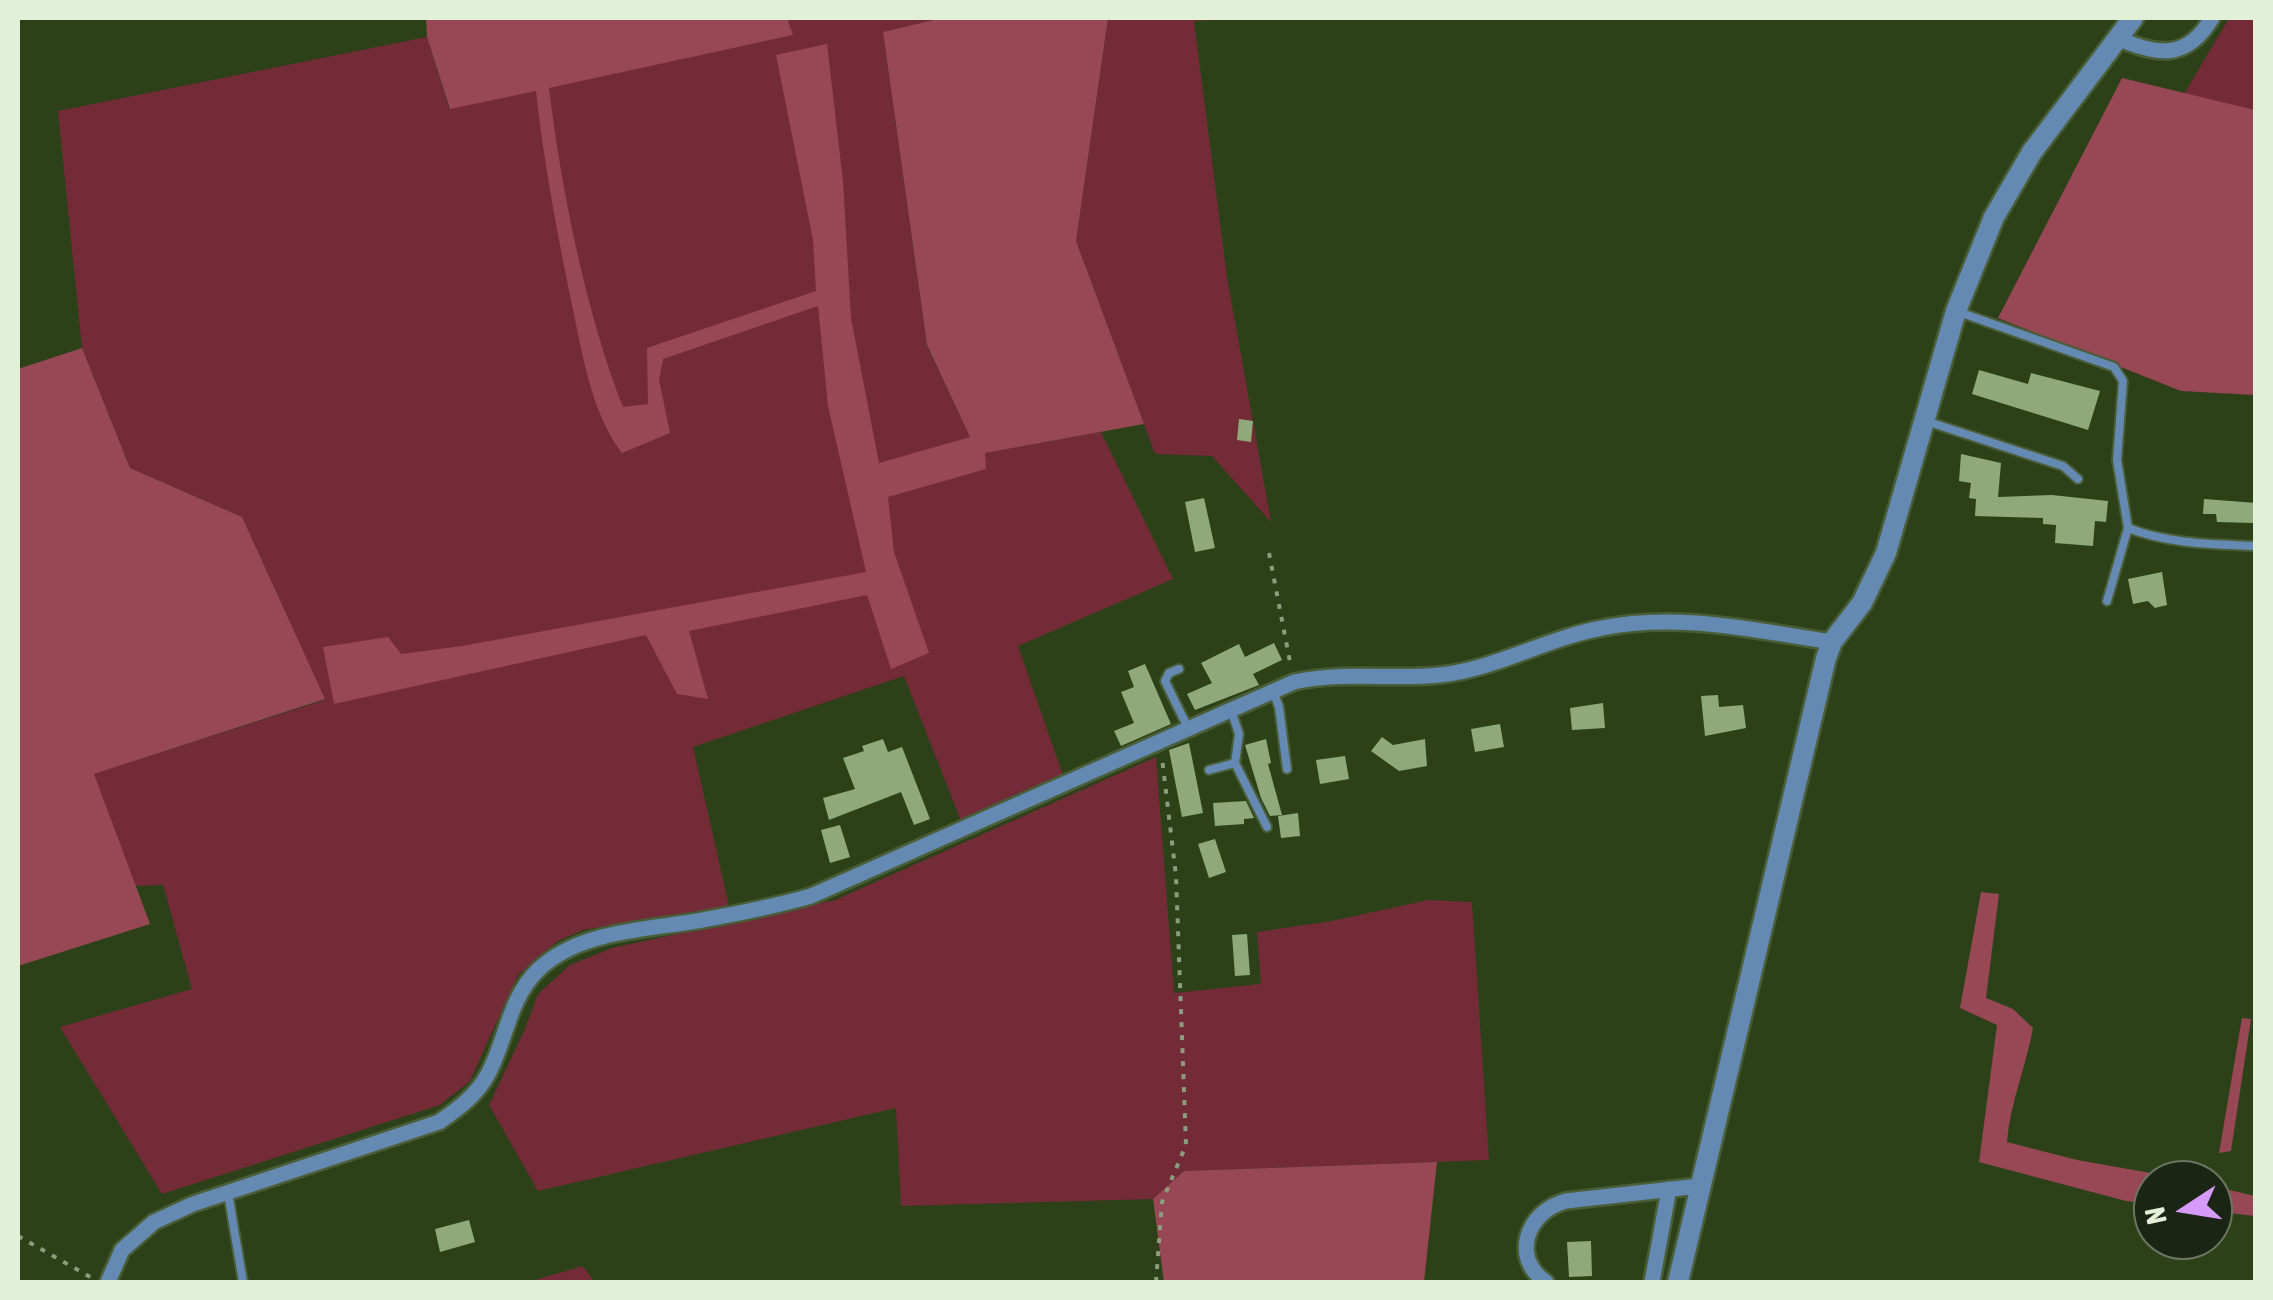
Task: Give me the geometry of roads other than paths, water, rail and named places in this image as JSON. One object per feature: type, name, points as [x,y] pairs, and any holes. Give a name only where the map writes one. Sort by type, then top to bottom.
[{"type":"street","points":[[1678,1282],[1832,642],[1862,604],[1886,552],[1956,311],[1994,217],[2023,168],[2133,18]]},
{"type":"street","points":[[2117,38],[2167,52],[2184,48],[2212,18]]},
{"type":"street","points":[[104,1282],[122,1250],[154,1222],[228,1192],[439,1122],[465,1104],[488,1075],[515,1006],[536,972],[566,949],[601,937],[765,909],[810,896],[1294,682],[1329,674],[1442,675],[1604,627],[1656,622],[1706,624],[1832,642]]},
{"type":"street","points":[[1546,1282],[1531,1270],[1526,1252],[1533,1223],[1546,1207],[1566,1201],[1699,1186]]},
{"type":"street","points":[[1652,1282],[1669,1189]]},
{"type":"lane","points":[[1956,311],[2114,367],[2123,381],[2117,460],[2128,528],[2107,601]]},
{"type":"lane","points":[[1922,419],[2063,466],[2078,479]]},
{"type":"lane","points":[[2128,528],[2185,542],[2256,546]]},
{"type":"lane","points":[[1179,668],[1165,681],[1188,728]]},
{"type":"lane","points":[[1273,690],[1279,706],[1287,769]]},
{"type":"lane","points":[[1231,709],[1239,734],[1236,764],[1267,827]]},
{"type":"lane","points":[[1210,770],[1236,764]]},
{"type":"lane","points":[[228,1192],[243,1282]]}]
